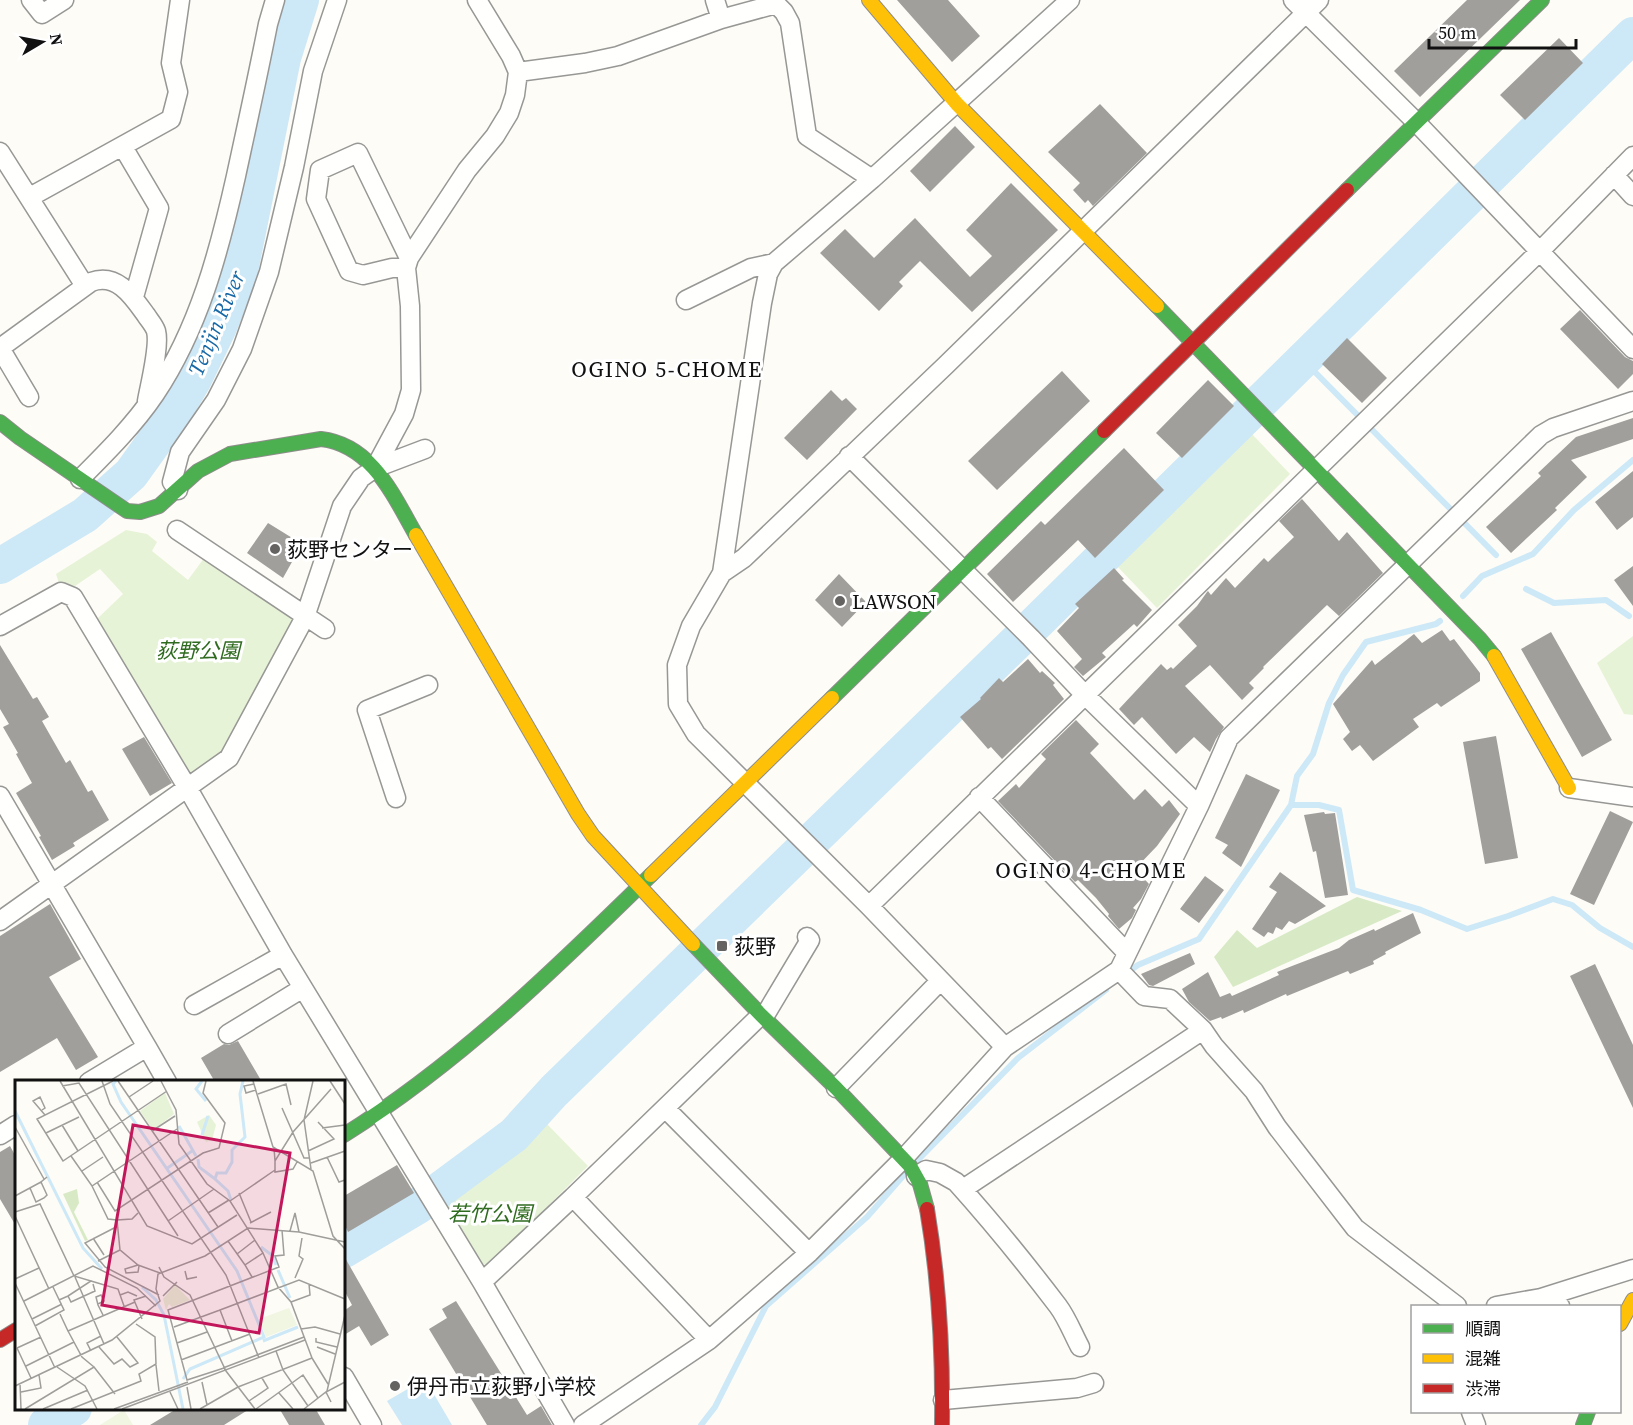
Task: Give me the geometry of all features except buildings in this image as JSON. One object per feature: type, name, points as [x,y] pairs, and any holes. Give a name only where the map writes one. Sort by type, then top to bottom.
[{"type":"street","points":[[31,0],[42,14],[64,0]]},
{"type":"street","points":[[30,197],[171,119],[178,92],[171,63],[180,0]]},
{"type":"street","points":[[80,479],[122,437],[146,406],[182,348],[209,284],[225,226],[268,24],[276,0]]},
{"type":"street","points":[[178,490],[172,482],[180,452],[216,400],[242,349],[269,272],[294,167],[313,71],[337,0]]},
{"type":"street","points":[[375,468],[404,414],[411,390],[407,263],[358,153],[320,170],[316,199],[349,271],[363,275],[407,263],[467,170],[495,136],[509,113],[515,95],[518,72],[511,56],[477,0]]},
{"type":"street","points":[[715,0],[721,20]]},
{"type":"street","points":[[869,0],[957,104],[1192,341],[1495,657],[1553,765],[1569,788],[1633,797]]},
{"type":"street","points":[[1005,1047],[869,906],[696,734],[678,704],[678,664],[691,626],[722,573],[762,303],[768,274],[774,263],[957,104],[1070,0]]},
{"type":"street","points":[[345,1135],[379,1114],[496,1024],[640,888],[964,570],[1192,341],[1542,0]]},
{"type":"street","points":[[518,72],[618,56],[776,2],[790,24],[807,136],[872,179]]},
{"type":"street","points":[[722,573],[744,558],[1082,231],[1306,4],[1633,349]]},
{"type":"street","points":[[123,147],[159,208],[134,297]]},
{"type":"street","points":[[0,152],[85,286]]},
{"type":"street","points":[[869,906],[1364,420],[1539,252],[1633,156]]},
{"type":"street","points":[[1614,175],[1633,196]]},
{"type":"street","points":[[686,300],[751,268],[774,263]]},
{"type":"street","points":[[29,398],[0,348],[85,286],[100,279],[115,282],[134,297],[156,329],[146,406]]},
{"type":"street","points":[[583,1425],[709,1340],[809,1253],[904,1158],[1005,1047],[1119,969],[1199,806],[1228,738],[1541,435],[1553,428],[1633,401]]},
{"type":"street","points":[[0,422],[127,511],[149,511],[161,505],[196,471],[229,454],[333,439],[360,453],[375,468],[593,836],[762,1016],[904,1158],[916,1176],[925,1200],[934,1251],[941,1319],[942,1425]]},
{"type":"street","points":[[0,921],[229,758],[305,617],[342,506],[361,478],[375,468],[425,449]]},
{"type":"street","points":[[849,456],[1025,632],[1084,695],[1199,806]]},
{"type":"street","points":[[177,530],[326,629]]},
{"type":"street","points":[[0,626],[61,592],[73,597],[187,787],[283,955],[482,1282],[565,1425]]},
{"type":"street","points":[[396,798],[367,710],[428,685]]},
{"type":"street","points":[[0,796],[166,1080]]},
{"type":"street","points":[[979,797],[1127,953]]},
{"type":"street","points":[[482,1282],[762,1016],[810,940],[807,937]]},
{"type":"street","points":[[194,1005],[283,955]]},
{"type":"street","points":[[1119,969],[1144,996],[1170,999],[1203,1030],[1214,1046],[1254,1091],[1277,1127],[1355,1228],[1456,1305]]},
{"type":"street","points":[[836,1088],[940,981]]},
{"type":"street","points":[[228,1034],[303,988]]},
{"type":"street","points":[[963,1190],[1203,1030]]},
{"type":"street","points":[[92,1080],[147,1047]]},
{"type":"street","points":[[665,1108],[809,1253]]},
{"type":"street","points":[[0,1135],[15,1126]]},
{"type":"street","points":[[916,1176],[926,1170],[940,1173],[956,1182],[1032,1271],[1057,1306],[1080,1347]]},
{"type":"street","points":[[573,1197],[709,1340]]},
{"type":"street","points":[[1502,1305],[1541,1298],[1633,1269]]},
{"type":"street","points":[[1541,1298],[1558,1305]]},
{"type":"street","points":[[1621,1324],[1633,1300]]},
{"type":"street","points":[[0,1340],[15,1331]]},
{"type":"street","points":[[345,1379],[372,1425]]},
{"type":"street","points":[[943,1400],[1077,1388],[1094,1383]]},
{"type":"green space","points":[[1251,433],[1290,474],[1157,608],[1116,565]]},
{"type":"green space","name":"荻野公園","points":[[126,530],[147,534],[157,542],[152,551],[188,580],[207,554],[291,613],[293,620],[287,636],[225,753],[197,772],[187,772],[97,619],[123,594],[100,569],[75,586],[59,583],[56,574]]},
{"type":"green space","points":[[1633,636],[1633,715],[1624,714],[1597,663]]},
{"type":"green space","points":[[1357,897],[1402,911],[1233,987],[1214,957],[1237,930],[1257,948]]},
{"type":"green space","name":"若竹公園","points":[[545,1122],[588,1166],[488,1266],[480,1263],[444,1206]]},
{"type":"green space","points":[[124,1410],[133,1425],[100,1425]]},
{"type":"water","points":[[425,1379],[452,1425],[402,1425],[387,1401]]},
{"type":"waterway","name":"Tenjin River","points":[[0,566],[85,515],[131,474],[169,421],[194,379],[219,327],[239,276],[283,58],[301,0]]},
{"type":"waterway","points":[[345,1249],[418,1206],[514,1135],[554,1091],[1038,621],[1633,35]]},
{"type":"waterway","points":[[1302,359],[1496,555]]},
{"type":"waterway","points":[[1463,596],[1482,576],[1533,554],[1574,510],[1633,460]]},
{"type":"waterway","points":[[1526,589],[1554,603],[1606,600],[1629,616]]},
{"type":"waterway","points":[[1291,805],[1297,776],[1313,754],[1329,703],[1343,675],[1366,642],[1440,621]]},
{"type":"waterway","points":[[1125,974],[1138,965],[1199,939],[1291,805],[1319,805],[1339,810],[1353,890],[1421,910],[1467,929],[1553,899],[1572,905],[1600,928],[1633,947]]},
{"type":"waterway","points":[[917,1161],[1018,1058],[1106,990]]},
{"type":"waterway","points":[[701,1425],[715,1407],[766,1306],[867,1217],[904,1175]]},
{"type":"waterway","points":[[46,1425],[71,1410]]},
{"type":"traffic: fast","points":[[1347,190],[1542,0]]},
{"type":"traffic: fast","points":[[1157,306],[1494,656]]},
{"type":"traffic: fast","points":[[0,422],[127,511],[140,512],[159,506],[198,471],[230,454],[321,439],[339,443],[367,461],[379,474],[416,535]]},
{"type":"traffic: fast","points":[[832,698],[1104,431]]},
{"type":"traffic: fast","points":[[345,1134],[427,1077],[505,1013],[651,875]]},
{"type":"traffic: fast","points":[[693,944],[910,1166],[920,1184],[927,1209]]},
{"type":"traffic: fast","points":[[1583,1425],[1588,1413]]},
{"type":"traffic: slow","points":[[869,0],[957,104],[1157,306]]},
{"type":"traffic: slow","points":[[416,535],[578,814],[593,836],[693,944]]},
{"type":"traffic: slow","points":[[1494,656],[1569,788]]},
{"type":"traffic: slow","points":[[651,875],[832,698]]},
{"type":"traffic: slow","points":[[1621,1322],[1633,1300]]},
{"type":"traffic: jam","points":[[1104,431],[1347,190]]},
{"type":"traffic: jam","points":[[927,1209],[935,1263],[939,1317],[942,1425]]},
{"type":"traffic: jam","points":[[0,1340],[15,1331]]},
{"type":"place","name":"荻野センター","points":[[275,549]]},
{"type":"place","name":"LAWSON","points":[[840,601]]},
{"type":"place","name":"荻野","points":[[722,946]]},
{"type":"place","name":"伊丹市立荻野小学校","points":[[395,1386]]},
{"type":"district","name":"OGINO 5-CHOME","points":[[667,369]]},
{"type":"district","name":"OGINO 4-CHOME","points":[[1091,870]]}]
